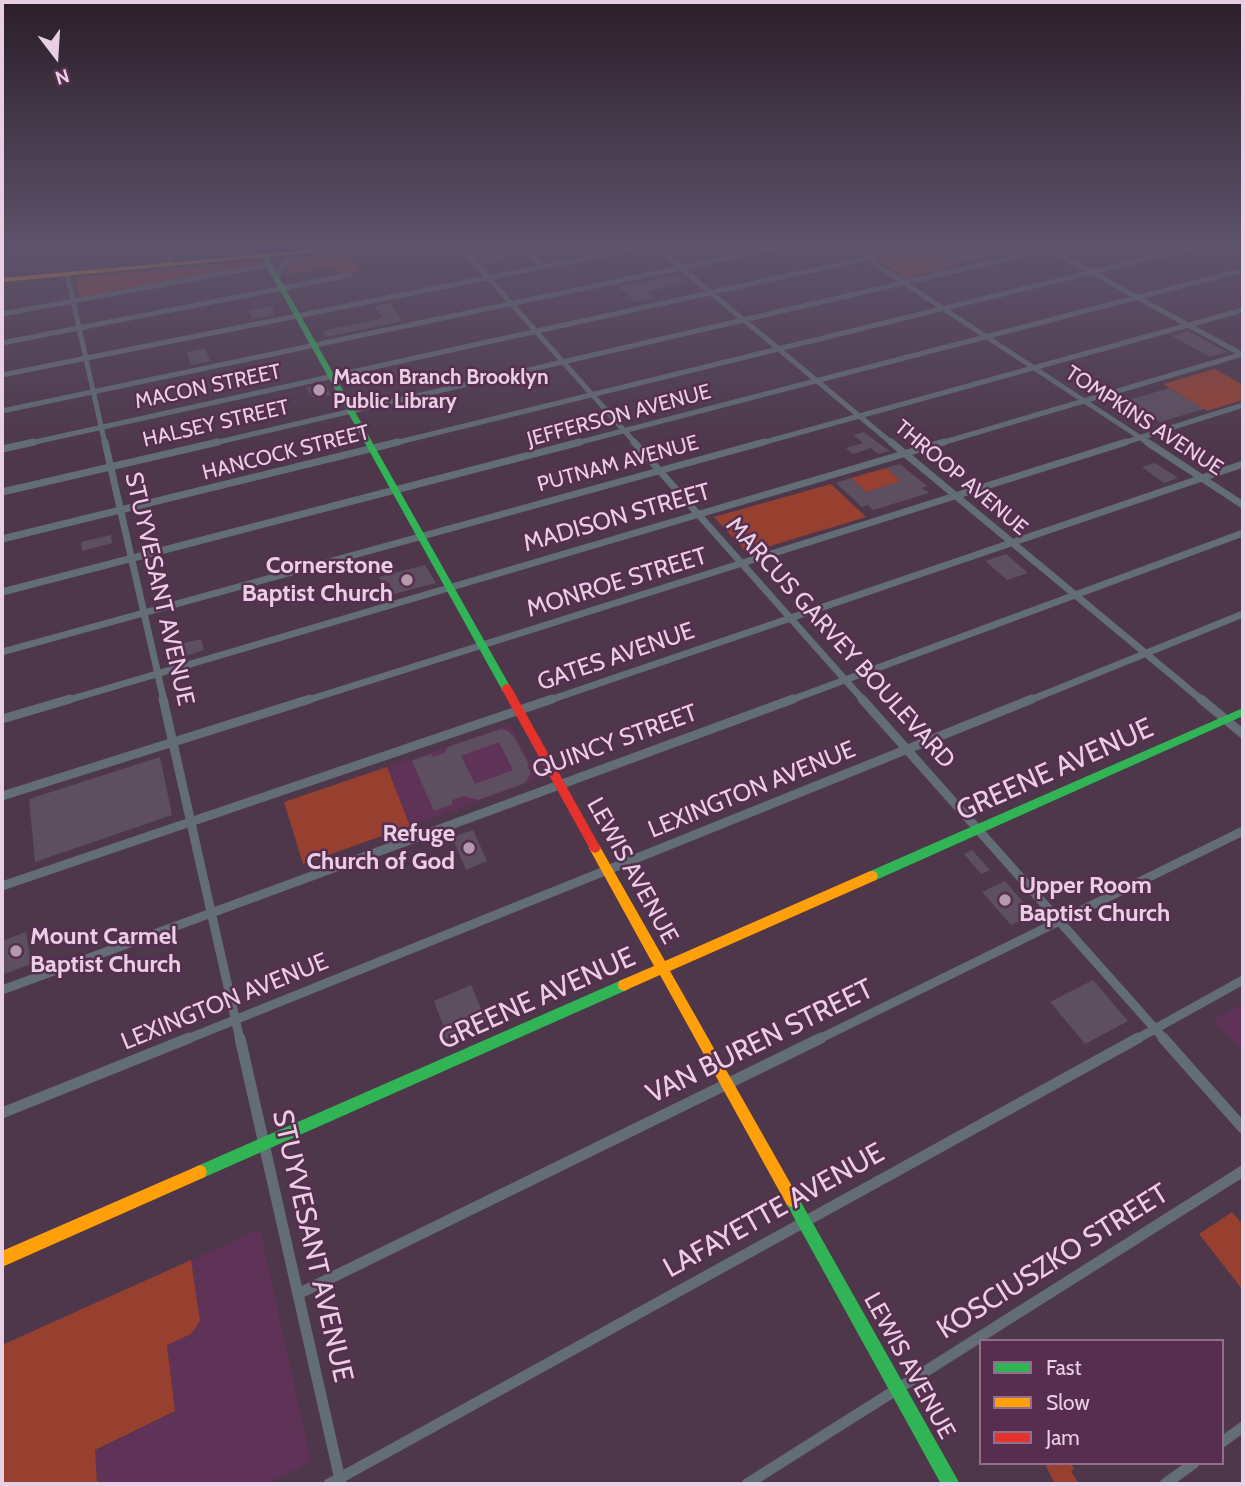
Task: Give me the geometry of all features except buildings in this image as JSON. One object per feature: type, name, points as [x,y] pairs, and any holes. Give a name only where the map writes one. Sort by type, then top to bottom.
[{"type":"street","name":"STUYVESANT AVENUE","points":[[76,317],[298,1294],[337,1482]]},
{"type":"street","points":[[2,344],[138,317]]},
{"type":"street","points":[[2,376],[292,317]]},
{"type":"street","name":"LEWIS AVENUE","points":[[300,317],[951,1484]]},
{"type":"street","points":[[2,411],[447,317]]},
{"type":"street","name":"MARCUS GARVEY BOULEVARD","points":[[523,317],[1243,1128]]},
{"type":"street","name":"MACON STREET","points":[[2,449],[602,317]]},
{"type":"street","name":"THROOP AVENUE","points":[[741,317],[1243,734]]},
{"type":"street","name":"HALSEY STREET","points":[[2,492],[755,317]]},
{"type":"street","name":"HANCOCK STREET","points":[[2,539],[906,317]]},
{"type":"street","name":"TOMPKINS AVENUE","points":[[958,317],[1243,505]]},
{"type":"street","name":"JEFFERSON AVENUE","points":[[2,592],[1063,317]]},
{"type":"street","points":[[1174,317],[1243,354]]},
{"type":"street","name":"PUTNAM AVENUE","points":[[2,652],[1216,317]]},
{"type":"street","name":"MADISON STREET","points":[[2,719],[1243,354]]},
{"type":"street","name":"MONROE STREET","points":[[2,796],[1243,405]]},
{"type":"street","name":"GATES AVENUE","points":[[2,886],[1243,464]]},
{"type":"street","name":"QUINCY STREET","points":[[2,990],[1243,533]]},
{"type":"street","name":"LEXINGTON AVENUE","points":[[2,1113],[1243,614]]},
{"type":"street","name":"GREENE AVENUE","points":[[2,1259],[1243,712]]},
{"type":"street","name":"VAN BUREN STREET","points":[[298,1294],[1243,831]]},
{"type":"street","name":"LAFAYETTE AVENUE","points":[[337,1482],[1243,980]]},
{"type":"street","name":"KOSCIUSZKO STREET","points":[[747,1484],[1243,1171]]},
{"type":"street","points":[[1224,1441],[1243,1427]]},
{"type":"street","points":[[1165,1484],[1191,1465]]},
{"type":"shaded area","points":[[1215,369],[1243,385],[1243,400],[1207,411],[1163,384]]},
{"type":"shaded area","points":[[886,468],[901,481],[866,492],[851,478]]},
{"type":"shaded area","points":[[831,484],[866,517],[747,553],[714,517]]},
{"type":"shaded area","points":[[510,725],[539,779],[410,826],[387,767]]},
{"type":"shaded area","points":[[387,767],[410,826],[303,864],[284,802]]},
{"type":"shaded area","points":[[1243,1003],[1243,1051],[1213,1020]]},
{"type":"shaded area","points":[[1232,1212],[1243,1225],[1242,1289],[1199,1234]]},
{"type":"shaded area","points":[[260,1229],[311,1461],[267,1484],[97,1484],[95,1451],[175,1411],[167,1344],[191,1334],[200,1321],[191,1260]]},
{"type":"shaded area","points":[[191,1260],[200,1321],[191,1334],[167,1345],[175,1411],[95,1450],[97,1484],[2,1484],[2,1345]]},
{"type":"shaded area","points":[[1046,1465],[1072,1465],[1074,1469],[1071,1471],[1079,1484],[1055,1484]]},
{"type":"traffic: fast","points":[[298,317],[506,688]]},
{"type":"traffic: fast","points":[[872,876],[1243,712]]},
{"type":"traffic: fast","points":[[200,1172],[624,985]]},
{"type":"traffic: fast","points":[[792,1200],[951,1484]]},
{"type":"traffic: slow","points":[[595,848],[792,1200]]},
{"type":"traffic: slow","points":[[624,985],[872,876]]},
{"type":"traffic: slow","points":[[2,1259],[200,1172]]},
{"type":"traffic: jam","points":[[506,688],[595,848]]},
{"type":"place","name":"Macon Branch Brooklyn Public Library","points":[[319,390]]},
{"type":"place","name":"Cornerstone Baptist Church","points":[[407,580]]},
{"type":"place","name":"Refuge Church of God","points":[[469,848]]},
{"type":"place","name":"Upper Room Baptist Church","points":[[1005,900]]},
{"type":"place","name":"Mount Carmel Baptist Church","points":[[16,951]]}]
